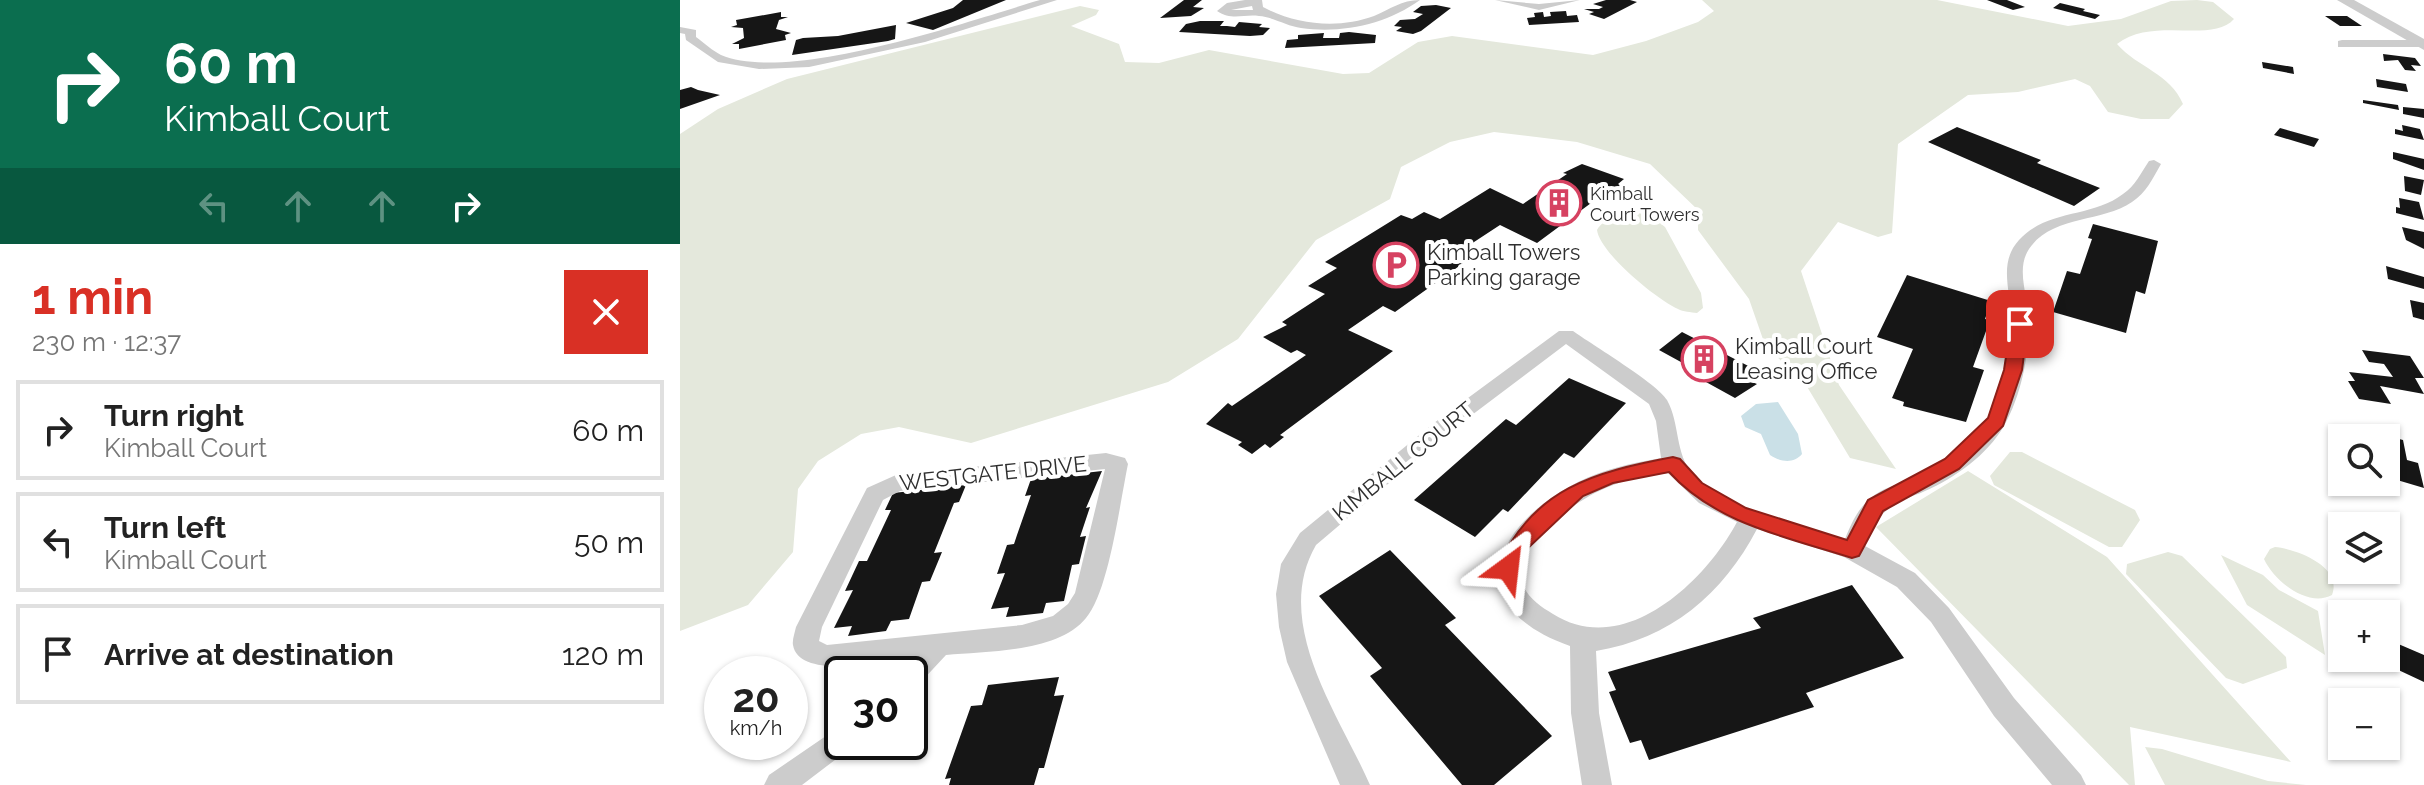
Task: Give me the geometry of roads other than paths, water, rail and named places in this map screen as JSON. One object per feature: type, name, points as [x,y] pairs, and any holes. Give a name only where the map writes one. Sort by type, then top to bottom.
[{"type":"street","points":[[683,37],[703,50],[730,60],[771,64],[816,61],[930,39],[1052,0]]},
{"type":"street","points":[[1258,5],[1296,24],[1345,24],[1372,20],[1415,0]]},
{"type":"street","points":[[1500,0],[1539,7],[1575,0]]},
{"type":"street","points":[[2344,0],[2423,44]]},
{"type":"street","points":[[2342,44],[2423,44]]},
{"type":"street","points":[[1852,550],[1876,506],[1952,464],[1996,421],[2013,370],[2020,315],[2014,266],[2025,243],[2049,226],[2130,199],[2143,186],[2154,164]]},
{"type":"street","name":"KIMBALL COURT","points":[[1355,785],[1307,679],[1291,629],[1289,589],[1297,556],[1305,543],[1449,421],[1566,335],[1657,400],[1663,412],[1673,464]]},
{"type":"street","name":"WESTGATE DRIVE","points":[[1106,461],[1117,464],[1087,596],[1075,615],[1045,632],[939,644],[827,656],[814,653],[806,645],[809,627],[875,494],[896,483],[1106,461]]},
{"type":"street","points":[[1751,518],[1725,564],[1697,593],[1636,629],[1601,639],[1583,639],[1541,620],[1520,603],[1508,578],[1513,553],[1556,506],[1583,486],[1610,476],[1673,464],[1683,478],[1706,496],[1751,518],[1852,550],[1891,569],[1926,599],[2004,707],[2071,785]]},
{"type":"street","points":[[1583,639],[1585,713],[1597,785]]},
{"type":"street","points":[[928,656],[939,644]]},
{"type":"street","points":[[779,785],[824,751]]},
{"type":"water","points":[[1778,402],[1798,434],[1802,454],[1791,461],[1770,455],[1761,434],[1745,427],[1741,416],[1756,404]]},
{"type":"place","name":"Kimball Court Towers","points":[[1559,203]]},
{"type":"place","name":"Kimball Towers Parking garage","points":[[1396,265]]},
{"type":"place","name":"Kimball Court Leasing Office","points":[[1704,359]]}]
